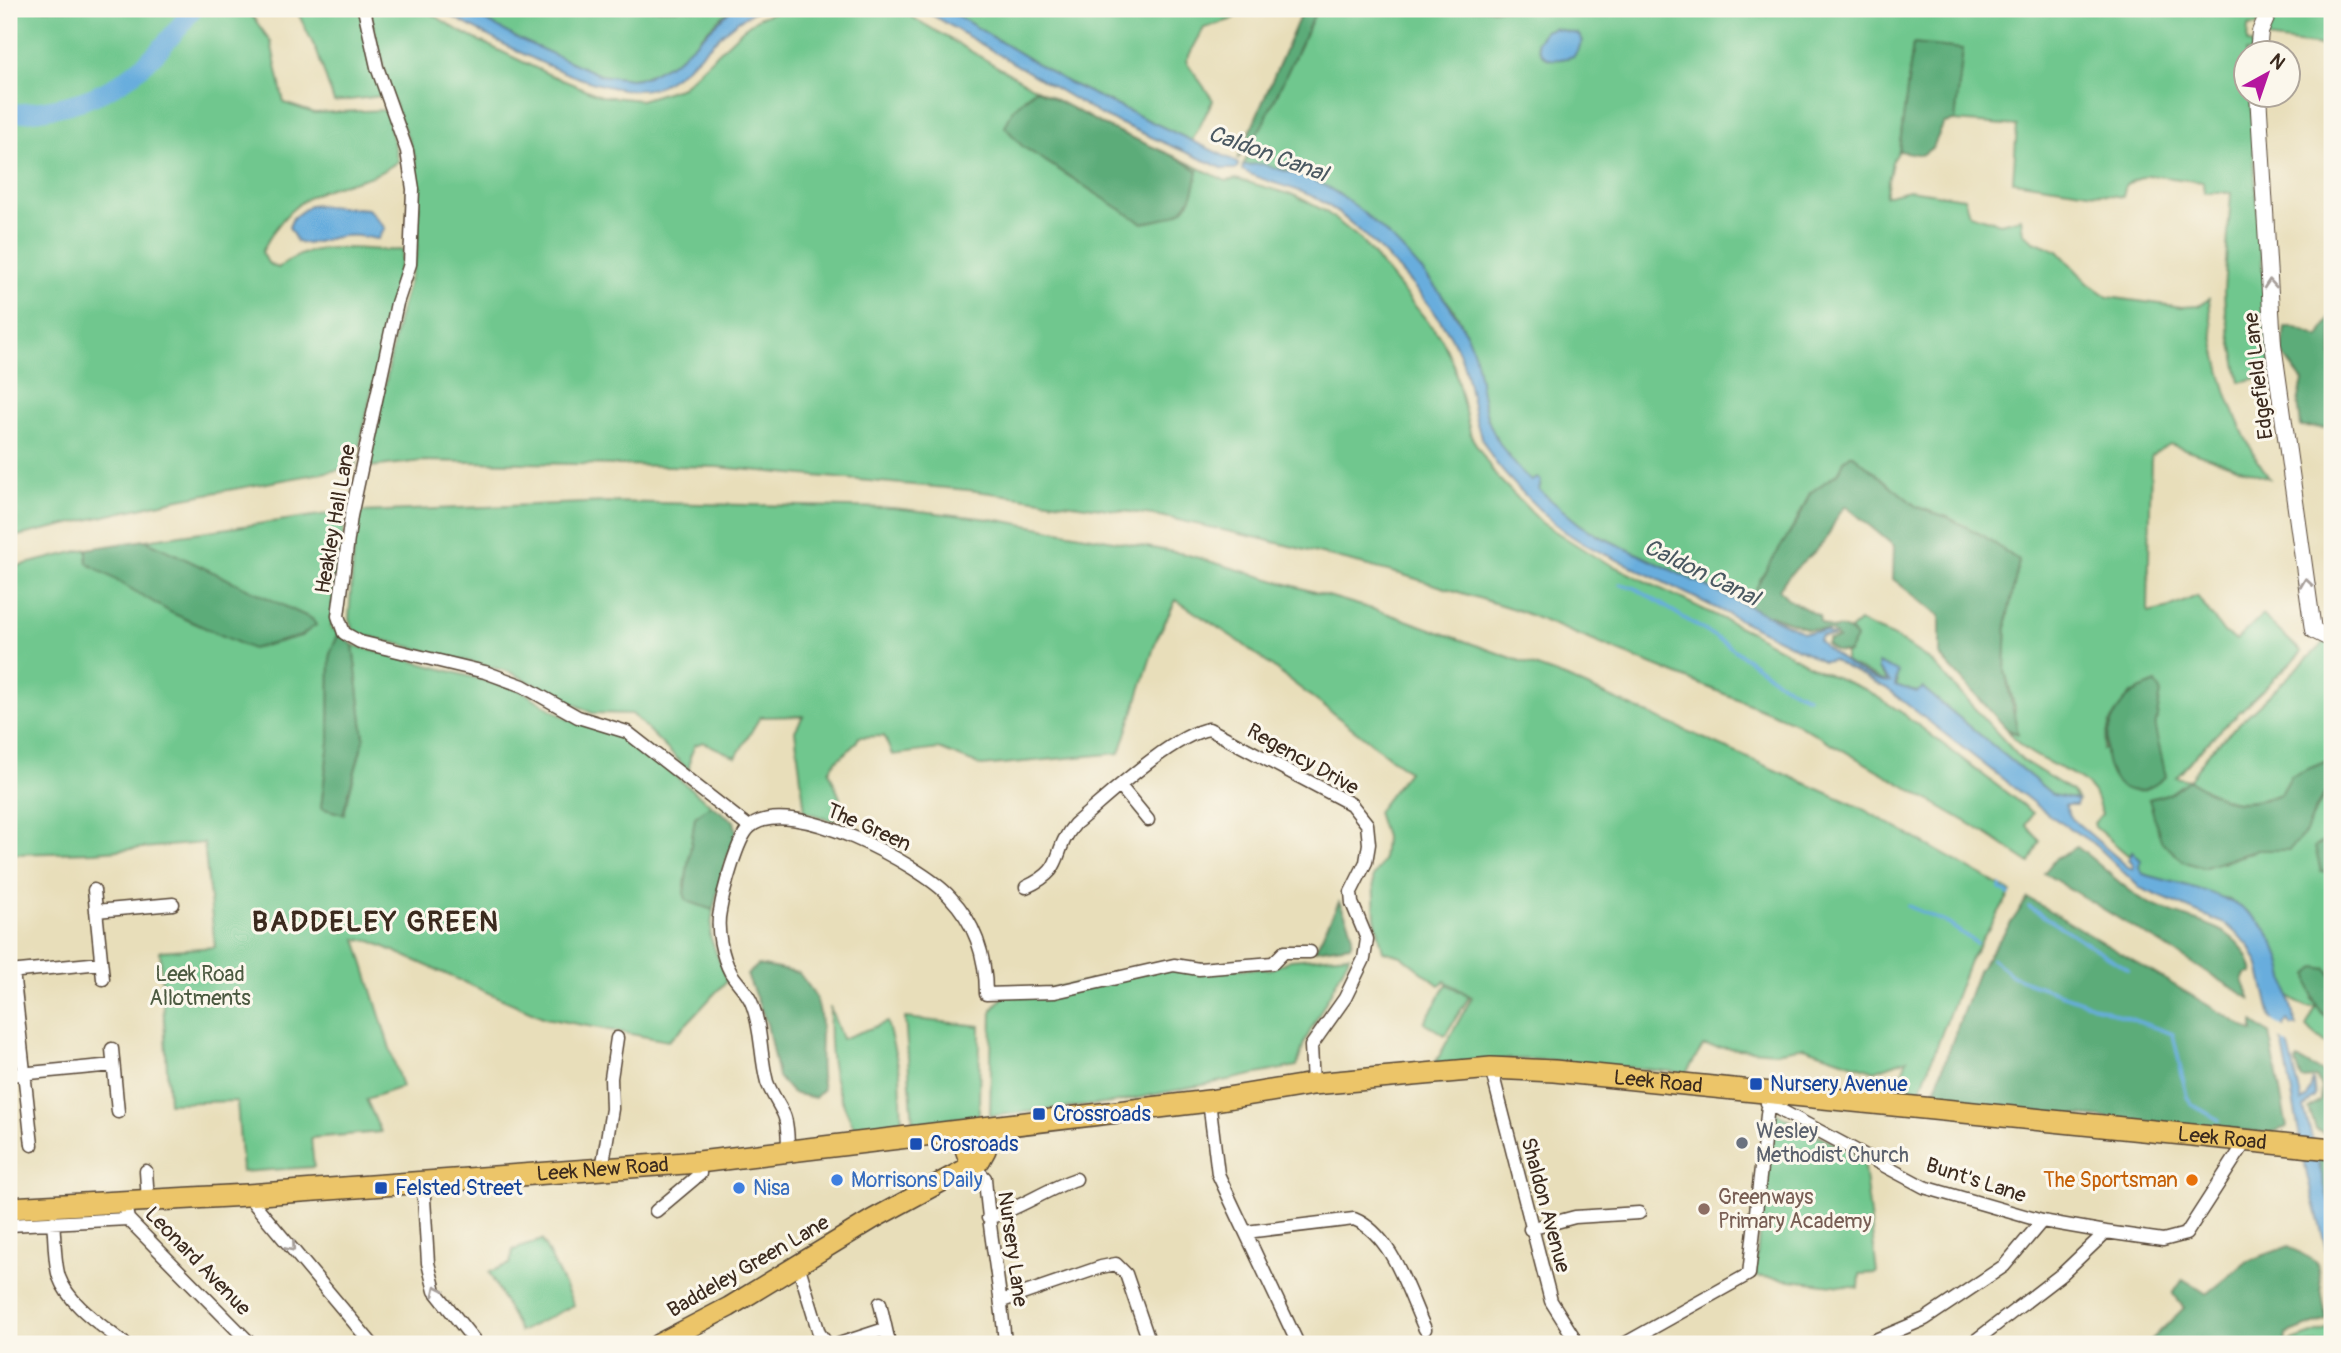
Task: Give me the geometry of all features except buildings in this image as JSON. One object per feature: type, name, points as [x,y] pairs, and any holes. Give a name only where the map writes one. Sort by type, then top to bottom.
[{"type":"highway","name":"Leek Road","points":[[986,1127],[1209,1101],[1313,1084],[1491,1068],[1554,1071],[1769,1099],[2332,1149]]},
{"type":"highway","name":"Leek New Road","points":[[9,1208],[126,1210],[148,1200],[699,1162],[986,1127]]},
{"type":"main road","name":"Baddeley Green Lane","points":[[658,1344],[729,1307],[798,1264],[980,1161],[986,1150],[986,1127]]},
{"type":"main road","points":[[959,1131],[969,1166]]},
{"type":"street","name":"Heakley Hall Lane","points":[[364,9],[377,67],[407,151],[412,188],[410,264],[397,303],[351,516],[338,616],[344,633],[360,642],[485,672],[523,686],[578,717],[626,732],[749,827]]},
{"type":"street","points":[[2259,38],[2270,9]]},
{"type":"street","name":"Edgefield Lane","points":[[2259,108],[2275,356],[2313,630],[2325,636],[2332,635]]},
{"type":"street","name":"Regency Drive","points":[[1026,887],[1046,878],[1056,863],[1066,834],[1120,786],[1197,731],[1209,729],[1351,804],[1367,824],[1369,844],[1366,862],[1351,892],[1352,903],[1367,939],[1364,959],[1345,998],[1311,1046],[1313,1084]]},
{"type":"street","points":[[1120,786],[1148,820]]},
{"type":"street","name":"The Green","points":[[749,827],[762,821],[794,819],[829,826],[925,874],[952,898],[974,931],[986,964],[986,994],[1055,992],[1174,965],[1199,969],[1258,965],[1273,963],[1284,952],[1310,952]]},
{"type":"street","points":[[749,827],[729,871],[719,914],[721,943],[730,971],[751,1002],[767,1082],[785,1118],[788,1152]]},
{"type":"street","points":[[94,890],[103,979]]},
{"type":"street","points":[[96,911],[173,904]]},
{"type":"street","points":[[32,1145],[11,972],[101,963]]},
{"type":"street","points":[[602,1169],[620,1045]]},
{"type":"street","points":[[112,1049],[118,1112]]},
{"type":"street","points":[[9,1075],[113,1065]]},
{"type":"street","name":"Shaldon Avenue","points":[[1491,1068],[1551,1301],[1577,1344]]},
{"type":"street","points":[[1624,1344],[1749,1274],[1769,1099]]},
{"type":"street","name":"Bunt's Lane","points":[[1769,1099],[1924,1187],[2042,1221],[2163,1240],[2186,1234],[2246,1141]]},
{"type":"street","points":[[1209,1101],[1218,1174],[1298,1344]]},
{"type":"street","points":[[656,1211],[700,1174],[699,1162]]},
{"type":"street","name":"Nursery Lane","points":[[969,1166],[985,1178],[988,1218],[1002,1301],[1005,1344]]},
{"type":"street","points":[[146,1171],[148,1200]]},
{"type":"street","points":[[988,1218],[1009,1212],[1045,1191],[1076,1179]]},
{"type":"street","points":[[423,1182],[428,1263],[435,1291],[477,1344]]},
{"type":"street","points":[[247,1195],[372,1344]]},
{"type":"street","name":"Leek New Road","points":[[9,1225],[53,1222],[126,1210]]},
{"type":"street","name":"Leonard Avenue","points":[[126,1210],[251,1344]]},
{"type":"street","points":[[1531,1229],[1575,1217],[1639,1213]]},
{"type":"street","points":[[1246,1232],[1354,1219],[1364,1223],[1384,1244],[1425,1329]]},
{"type":"street","points":[[1866,1344],[1896,1334],[1925,1319],[2004,1266],[2042,1221]]},
{"type":"street","points":[[53,1222],[59,1276],[64,1286],[80,1306],[125,1344]]},
{"type":"street","points":[[1971,1344],[2062,1274],[2106,1232]]},
{"type":"street","points":[[798,1264],[819,1334],[827,1344]]},
{"type":"street","points":[[1002,1301],[1101,1266],[1116,1264],[1126,1274],[1150,1344]]},
{"type":"street","points":[[880,1303],[889,1343]]},
{"type":"street","points":[[839,1344],[885,1329]]},
{"type":"green space","points":[[9,9],[247,9],[271,42],[284,103],[314,113],[386,110],[398,161],[374,175],[309,197],[282,220],[262,252],[268,263],[278,268],[293,258],[323,249],[403,250],[355,467],[179,499],[9,538]]},
{"type":"green space","points":[[296,9],[360,9],[382,96],[334,102],[317,52]]},
{"type":"green space","points":[[369,9],[424,9],[461,32],[548,74],[601,96],[641,100],[682,87],[743,29],[760,17],[786,9],[898,9],[1036,89],[1024,98],[1022,146],[1142,223],[1198,171],[1178,158],[1226,181],[1236,179],[1296,196],[1325,211],[1361,240],[1442,339],[1454,366],[1471,436],[1495,475],[1542,523],[1597,558],[1750,632],[1818,670],[1866,690],[1901,712],[2033,813],[2026,825],[2040,841],[2030,863],[1984,832],[1796,723],[1517,610],[1400,574],[1258,538],[1160,516],[968,490],[717,467],[423,461],[369,467],[398,320],[417,252],[419,204],[415,157],[390,92]]},
{"type":"green space","points":[[468,9],[732,9],[664,69],[651,75],[625,80],[600,76],[560,59],[493,26]]},
{"type":"green space","points":[[946,9],[1246,9],[1233,19],[1204,28],[1186,61],[1213,100],[1192,141],[1069,83]]},
{"type":"green space","points":[[1303,9],[1317,9],[1262,126],[1238,159]]},
{"type":"green space","points":[[1317,9],[2266,9],[2257,25],[2248,26],[2247,38],[2232,38],[2232,108],[2252,108],[2256,194],[2272,375],[2240,382],[2225,310],[2224,290],[2231,193],[2204,193],[2203,182],[2148,175],[2126,184],[2123,197],[2013,181],[2017,126],[1955,121],[1963,50],[1913,44],[1899,151],[1892,162],[1885,196],[1909,190],[1964,198],[1969,214],[2000,223],[2021,218],[2023,233],[2058,251],[2088,283],[2108,297],[2182,307],[2198,306],[2209,299],[2215,347],[2227,393],[2245,437],[2269,478],[2170,444],[2151,456],[2148,613],[2169,608],[2197,596],[2224,633],[2236,640],[2262,615],[2302,652],[2202,748],[2176,777],[2189,780],[2171,793],[2149,799],[2222,863],[2257,850],[2289,849],[2307,826],[2332,782],[2332,842],[2326,840],[2332,873],[2332,977],[2327,969],[2312,999],[2322,1014],[2332,1022],[2332,1049],[2306,1027],[2316,1007],[2308,1007],[2287,996],[2281,962],[2230,900],[2143,874],[2132,852],[2129,856],[2095,827],[2094,823],[2102,814],[2094,793],[2085,783],[2026,750],[2007,729],[2012,733],[2015,708],[2005,671],[2007,619],[2019,561],[1984,536],[1947,517],[1917,507],[1852,454],[1844,460],[1840,472],[1810,493],[1782,550],[1761,578],[1750,607],[1597,535],[1548,500],[1504,451],[1487,416],[1473,353],[1464,328],[1444,298],[1382,232],[1342,198],[1296,173],[1243,165],[1248,156],[1244,150],[1262,126]],"holes":[[[2161,691],[2155,729],[2103,750],[2110,722],[2131,694]]]},
{"type":"green space","points":[[2281,9],[2332,9],[2332,137],[2327,137],[2330,47],[2302,44],[2302,38],[2266,38]]},
{"type":"green space","points":[[1913,44],[1963,49],[1955,121],[1944,123],[1933,147],[1922,155],[1899,151]]},
{"type":"green space","points":[[1036,89],[1103,125],[1178,158],[1198,171],[1188,204],[1167,218],[1142,223],[1022,146],[1005,127],[1013,109]]},
{"type":"green space","points":[[2332,315],[2332,428],[2301,427],[2298,402],[2303,381],[2282,353],[2285,327],[2294,327],[2319,337]]},
{"type":"green space","points":[[1852,454],[1917,507],[1947,517],[1984,536],[2019,561],[2007,619],[2005,671],[2018,734],[2007,729],[1940,656],[1940,616],[1893,579],[1894,546],[1846,506],[1822,544],[1788,576],[1779,589],[1789,600],[1819,616],[1820,623],[1833,629],[1843,628],[1851,633],[1856,638],[1848,653],[1836,651],[1826,644],[1828,640],[1838,639],[1831,631],[1808,629],[1770,615],[1761,622],[1754,616],[1749,604],[1761,578],[1799,518],[1810,493],[1839,472],[1844,460]]},
{"type":"green space","points":[[609,502],[893,508],[998,520],[1185,554],[1389,614],[1565,677],[1859,807],[2011,892],[1969,961],[1918,1096],[1904,1097],[1898,1084],[1907,1059],[1875,1071],[1804,1047],[1775,1052],[1703,1046],[1686,1073],[1551,1060],[1506,1059],[1433,1067],[1472,997],[1445,981],[1439,985],[1401,956],[1383,951],[1375,918],[1373,877],[1383,861],[1385,837],[1377,812],[1408,771],[1240,642],[1176,600],[1157,638],[1120,753],[982,766],[939,749],[892,755],[884,736],[859,737],[829,771],[840,798],[834,821],[805,812],[795,731],[803,716],[760,717],[736,757],[703,742],[695,745],[690,757],[689,771],[632,714],[592,713],[510,672],[363,635],[353,629],[349,619],[356,516],[361,512]]},
{"type":"green space","name":"Leek Road Allotments","points":[[341,512],[344,527],[331,628],[339,633],[330,654],[329,742],[321,808],[344,814],[364,738],[353,645],[520,690],[566,718],[612,733],[642,749],[711,805],[695,818],[684,893],[688,901],[713,910],[710,936],[727,981],[668,1041],[545,1018],[371,941],[356,939],[402,1087],[366,1099],[381,1132],[311,1138],[314,1167],[242,1172],[237,1101],[169,1103],[160,951],[215,947],[204,843],[94,852],[9,854],[9,568],[87,549],[87,563],[133,588],[315,625],[312,619],[145,540]]},
{"type":"green space","points":[[145,540],[312,619],[316,625],[301,636],[252,649],[172,613],[87,563],[87,549]]},
{"type":"green space","points":[[1859,622],[1895,637],[1931,661],[2022,760],[2072,791],[2078,800],[2053,795],[1923,688],[1918,693],[1895,685],[1897,681],[1878,669],[1889,684],[1845,662],[1845,653],[1848,653],[1856,638],[1850,630]]},
{"type":"green space","points":[[339,633],[353,645],[364,738],[343,814],[321,808],[329,742],[330,654]]},
{"type":"green space","points":[[2326,641],[2332,643],[2332,759],[2292,776],[2281,794],[2266,799],[2233,801],[2189,780],[2210,751]]},
{"type":"green space","points":[[2156,683],[2161,691],[2155,729],[2166,776],[2147,789],[2130,790],[2118,783],[2110,770],[2106,752],[2108,732],[2116,713],[2131,695]]},
{"type":"green space","points":[[2332,759],[2332,782],[2317,806],[2306,832],[2289,850],[2257,850],[2203,868],[2183,861],[2161,841],[2149,799],[2171,793],[2189,780],[2223,798],[2254,802],[2281,794],[2291,776]]},
{"type":"green space","points":[[711,805],[734,821],[737,834],[725,862],[713,910],[687,901],[684,893],[695,817]]},
{"type":"green space","points":[[2326,840],[2332,842],[2332,873],[2321,872],[2315,847]]},
{"type":"green space","points":[[2077,847],[2145,901],[2210,925],[2237,942],[2247,956],[2253,973],[2246,974],[2243,981],[2251,999],[2044,873],[2056,858]]},
{"type":"green space","points":[[2028,898],[2253,1032],[2253,1022],[2269,1033],[2287,1127],[2270,1133],[1938,1102],[1932,1097],[1978,971]]},
{"type":"green space","points":[[1339,902],[1351,929],[1350,945],[1315,950]]},
{"type":"green space","points":[[1350,955],[1304,1043],[1297,1066],[1113,1103],[990,1116],[992,1010],[1004,996],[1174,968],[1271,969],[1290,960]]},
{"type":"green space","points":[[758,965],[799,973],[816,997],[821,1022],[820,1067],[823,1089],[815,1098],[792,1093],[778,1077],[767,1024],[747,975]]},
{"type":"green space","points":[[2316,967],[2327,969],[2332,977],[2332,1022],[2312,996],[2308,975]]},
{"type":"green space","points":[[1447,984],[1469,997],[1445,1035],[1424,1023]]},
{"type":"green space","points":[[830,1007],[842,1039],[887,1022],[900,1072],[902,1125],[856,1131],[833,1072]]},
{"type":"green space","points":[[905,1018],[980,1026],[979,1115],[913,1124]]},
{"type":"green space","points":[[2298,1059],[2332,1078],[2332,1137],[2316,1130],[2309,1109],[2320,1101],[2321,1087],[2316,1078],[2302,1079],[2296,1063]]},
{"type":"green space","name":"Greenways Primary Academy","points":[[1771,1110],[1863,1159],[1877,1273],[1860,1274],[1859,1288],[1755,1276]]},
{"type":"green space","points":[[2315,1156],[2332,1158],[2332,1214]]},
{"type":"green space","points":[[542,1240],[574,1305],[520,1332],[489,1272],[510,1264],[513,1250]]},
{"type":"green space","points":[[2289,1246],[2317,1263],[2326,1319],[2286,1335],[2285,1344],[2147,1344],[2184,1308],[2173,1294],[2183,1279],[2207,1294],[2248,1261]]},
{"type":"green space","points":[[2332,1327],[2332,1344],[2283,1344],[2287,1343]]},
{"type":"water","points":[[439,9],[465,9],[519,39],[600,75],[631,79],[645,77],[677,60],[732,9],[760,9],[734,24],[676,76],[663,84],[641,90],[614,88],[550,66]]},
{"type":"water","points":[[922,9],[946,9],[1069,83],[1233,160],[1238,164],[1237,169],[1224,169],[1101,115]]},
{"type":"water","points":[[1553,28],[1578,34],[1583,41],[1574,56],[1556,60],[1542,54],[1537,42],[1545,31]]},
{"type":"water","points":[[1262,164],[1327,187],[1367,216],[1410,258],[1448,304],[1472,347],[1488,420],[1501,445],[1531,481],[1538,478],[1541,481],[1539,490],[1579,524],[1803,632],[1826,632],[1834,637],[1821,636],[1818,640],[1842,660],[1873,678],[1890,682],[1878,669],[1878,663],[1898,672],[1895,685],[1917,692],[1923,688],[2053,795],[2078,800],[2076,805],[2065,805],[2070,817],[2128,867],[2133,869],[2134,865],[2129,859],[2132,852],[2141,860],[2139,867],[2143,874],[2219,896],[2252,916],[2266,930],[2282,965],[2297,1026],[2292,1026],[2288,1021],[2284,1026],[2302,1102],[2307,1098],[2313,1080],[2315,1096],[2304,1108],[2332,1214],[2332,1272],[2307,1175],[2283,1045],[2271,1018],[2259,965],[2249,945],[2227,925],[2140,888],[2094,844],[2049,815],[1886,688],[1832,660],[1823,661],[1601,552],[1558,526],[1505,474],[1484,443],[1459,352],[1434,312],[1375,245],[1334,209],[1307,194],[1242,170],[1243,165]]},
{"type":"water","points":[[310,205],[368,209],[385,228],[378,239],[348,236],[313,243],[297,242],[289,227],[293,218]]},
{"type":"pier","points":[[2268,1018],[2289,1031],[2293,1048],[2274,1036]]},
{"type":"waterway","points":[[9,114],[69,105],[115,86],[154,55],[193,9]]},
{"type":"waterway","points":[[1620,584],[1635,588],[1725,643],[1780,683],[1808,697]]},
{"type":"waterway","points":[[2000,886],[2000,889],[2009,894]]},
{"type":"waterway","points":[[1908,906],[1947,923],[1976,943]]},
{"type":"waterway","points":[[2029,907],[2128,969]]},
{"type":"waterway","points":[[1992,959],[2013,976],[2027,982],[2173,1034],[2187,1097],[2193,1105],[2219,1120]]},
{"type":"place","name":"Nursery Avenue","points":[[1756,1084]]},
{"type":"place","name":"Crossroads","points":[[1039,1114]]},
{"type":"place","name":"Wesley Methodist Church","points":[[1742,1143]]},
{"type":"place","name":"Crosroads","points":[[916,1144]]},
{"type":"place","name":"Morrisons Daily","points":[[837,1180]]},
{"type":"place","name":"The Sportsman","points":[[2192,1180]]},
{"type":"place","name":"Felsted Street","points":[[381,1188]]},
{"type":"place","name":"Nisa","points":[[739,1188]]},
{"type":"place","name":"Greenways Primary Academy","points":[[1704,1209]]},
{"type":"district","name":"BADDELEY GREEN","points":[[376,921]]},
{"type":"water label","name":"Caldon Canal","points":[[1268,153]]},
{"type":"water label","name":"Caldon Canal","points":[[1702,572]]}]
